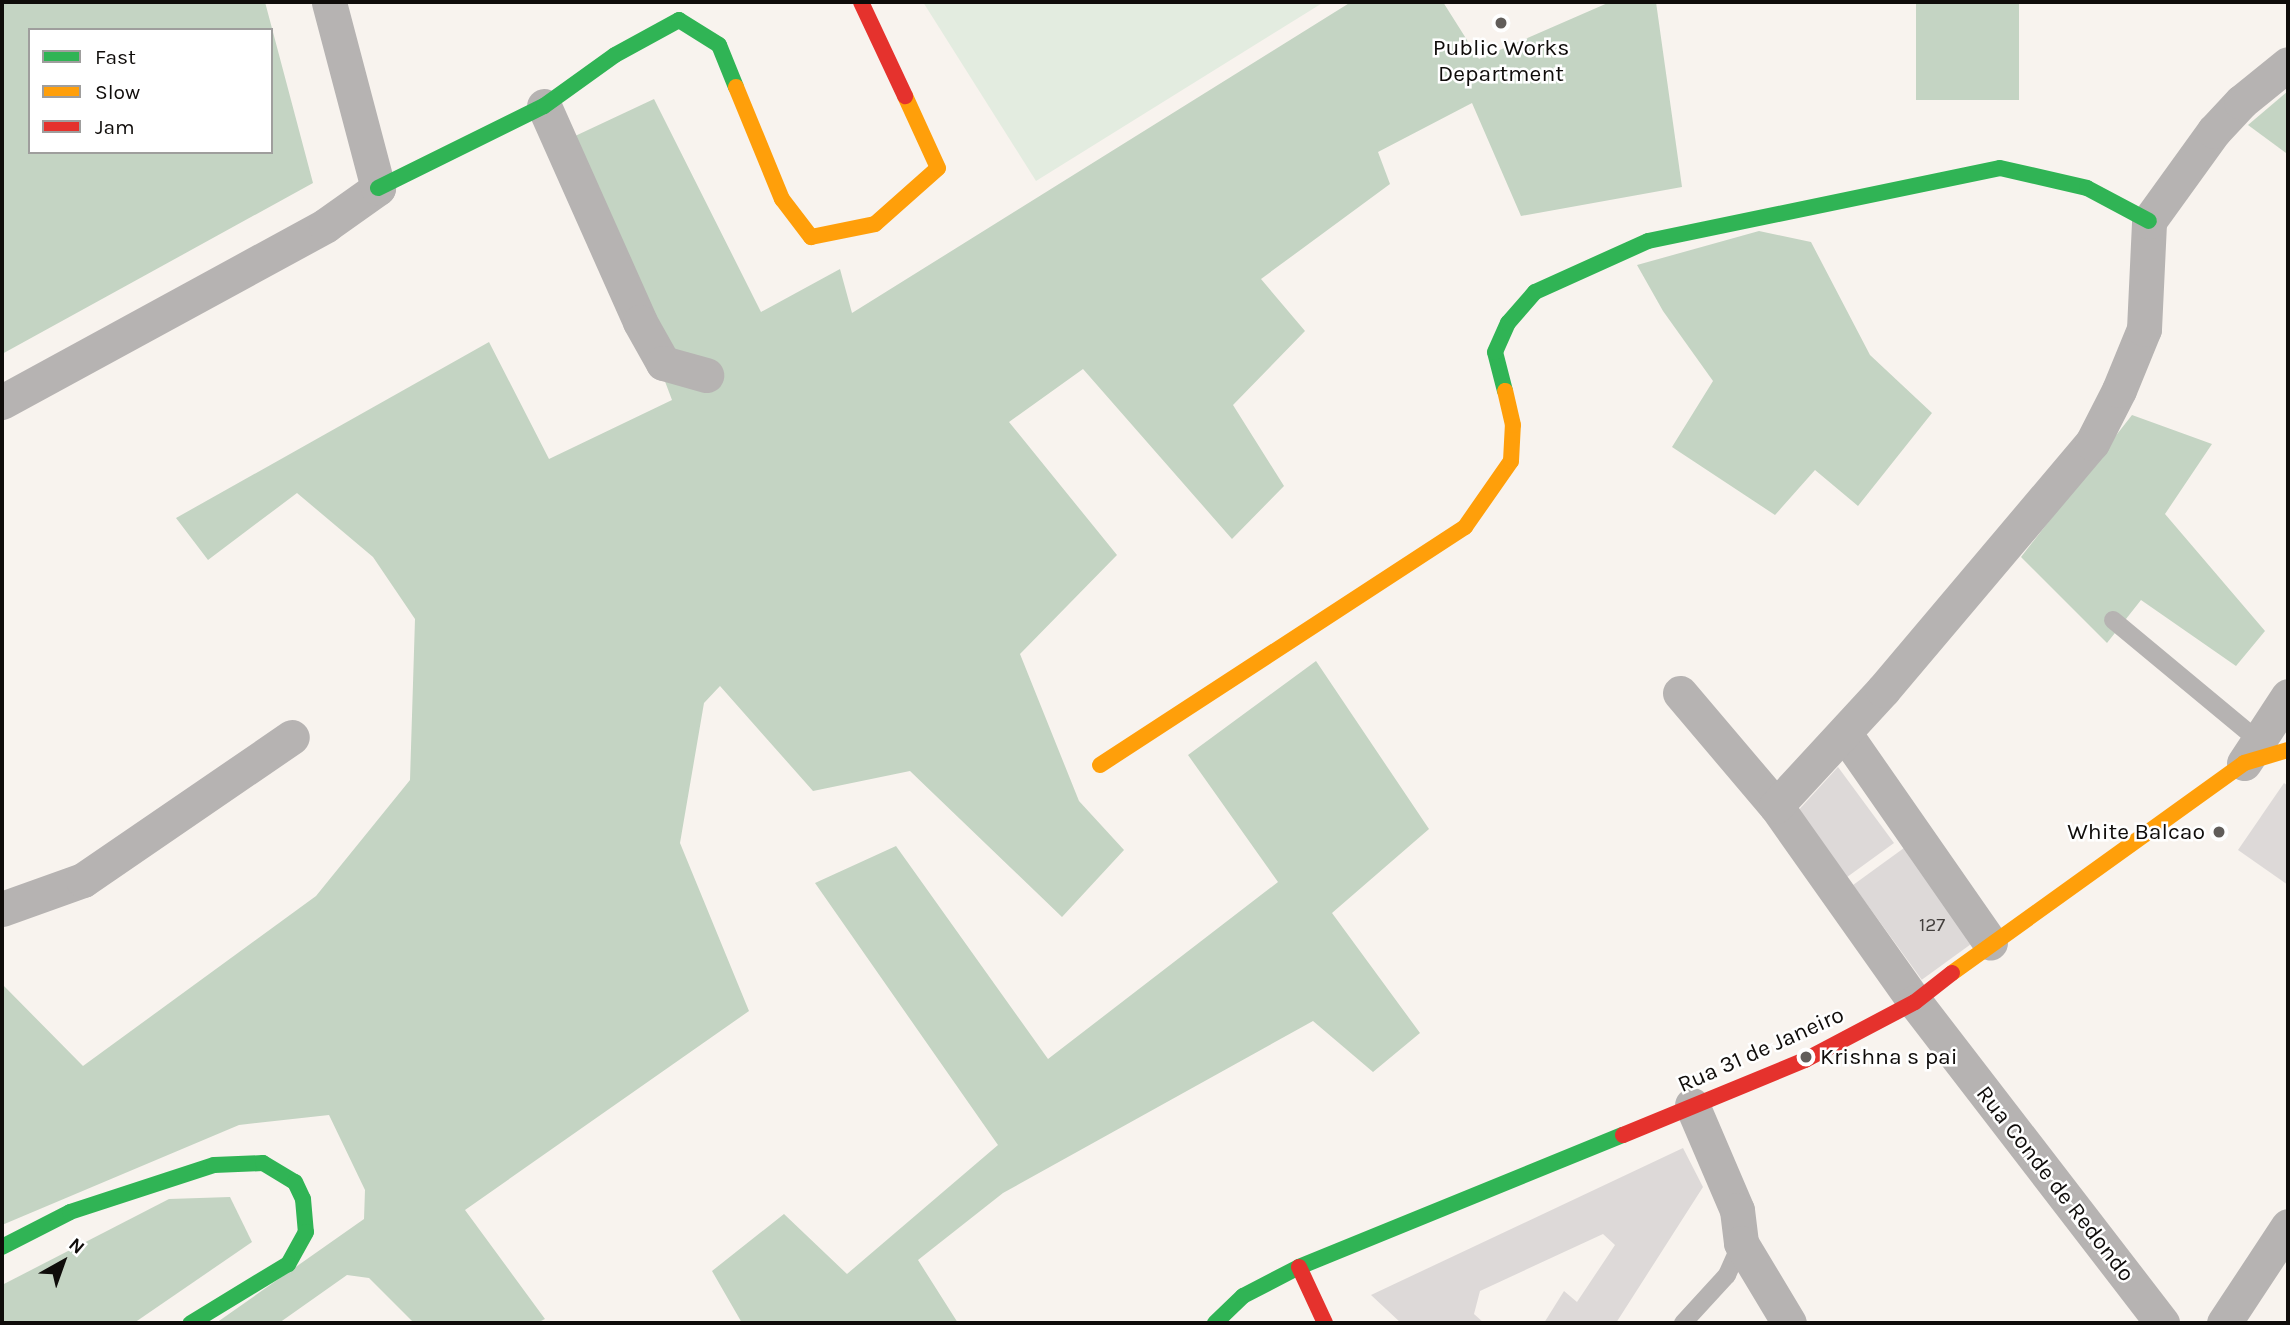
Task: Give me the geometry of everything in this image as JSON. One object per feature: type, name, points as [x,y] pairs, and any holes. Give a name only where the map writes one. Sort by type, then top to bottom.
[{"type":"street","points":[[329,2],[378,188]]},
{"type":"street","points":[[2,402],[326,225],[378,188],[544,106],[615,55],[679,20],[719,45],[782,199],[811,237],[875,224],[938,168],[861,2]]},
{"type":"street","points":[[1776,806],[1845,734],[2092,443],[2119,390],[2144,329],[2149,221],[2214,131],[2241,102],[2288,64]]},
{"type":"street","points":[[544,106],[640,322],[663,363],[706,375]]},
{"type":"street","points":[[1100,765],[1465,527],[1511,461],[1513,425],[1495,352],[1508,323],[1535,292],[1648,241],[2000,168],[2087,188],[2149,221]]},
{"type":"street","name":"Rua Conde de Redondo","points":[[1680,693],[1776,806],[1915,1002],[2162,1323]]},
{"type":"street","points":[[2264,751],[2288,696]]},
{"type":"street","points":[[1845,734],[1990,943]]},
{"type":"street","points":[[2,909],[83,880],[292,737]]},
{"type":"street","name":"Rua 31 de Janeiro","points":[[1215,1323],[1243,1296],[1299,1267],[1805,1060],[1915,1002],[1990,943],[2264,751]]},
{"type":"street","points":[[1692,1105],[1737,1210],[1741,1243],[1789,1323]]},
{"type":"street","points":[[2,1247],[70,1212],[214,1165],[263,1163],[295,1182],[303,1199],[306,1233],[288,1264],[191,1323]]},
{"type":"street","points":[[2224,1323],[2288,1226]]},
{"type":"street","points":[[1299,1267],[1325,1323]]},
{"type":"lane","points":[[2113,620],[2264,751]]},
{"type":"lane","points":[[1683,1323],[1727,1275],[1741,1243]]},
{"type":"shaded area","points":[[923,2],[1324,2],[1036,181]]},
{"type":"green space","points":[[2,2],[265,2],[272,28],[28,28],[28,154],[273,154],[273,32],[313,183],[2,354]]},
{"type":"green space","points":[[1351,2],[1443,2],[1479,59],[1610,2],[1656,2],[1682,187],[1521,216],[1472,103],[1378,152],[1390,184],[1261,279],[1305,331],[1233,405],[1284,486],[1232,539],[1083,369],[1009,422],[1117,555],[1020,654],[1079,801],[1124,850],[1062,917],[910,771],[813,791],[720,686],[704,703],[680,843],[749,1011],[465,1210],[545,1319],[537,1323],[414,1323],[369,1278],[347,1275],[279,1323],[216,1323],[364,1219],[365,1190],[329,1115],[239,1125],[2,1225],[2,984],[83,1066],[316,896],[410,780],[415,619],[373,557],[297,493],[208,560],[176,518],[489,342],[549,459],[672,400],[573,137],[654,99],[761,312],[840,269],[852,313]]},
{"type":"green space","points":[[1916,2],[2019,2],[2019,100],[1916,100]]},
{"type":"green space","points":[[2288,91],[2288,152],[2286,153],[2248,125]]},
{"type":"green space","points":[[1759,231],[1811,242],[1870,355],[1932,413],[1858,506],[1815,470],[1775,515],[1672,447],[1713,381],[1663,311],[1637,265]]},
{"type":"green space","points":[[2132,415],[2212,444],[2165,514],[2265,631],[2236,666],[2141,600],[2107,643],[2021,557]]},
{"type":"green space","points":[[1316,661],[1429,829],[1332,913],[1420,1033],[1373,1072],[1313,1021],[1003,1193],[918,1260],[958,1323],[742,1323],[712,1271],[784,1214],[847,1274],[998,1145],[815,883],[896,846],[1048,1059],[1278,882],[1188,755]]},
{"type":"green space","points":[[230,1197],[252,1242],[134,1323],[2,1323],[2,1285],[169,1199]]},
{"type":"building","points":[[1838,767],[1894,843],[1843,880],[1795,814]]},
{"type":"building","points":[[2284,783],[2288,786],[2288,885],[2238,850]]},
{"type":"building","points":[[1904,848],[1973,943],[1922,980],[1853,885]]},
{"type":"building","points":[[1683,1148],[1703,1187],[1616,1323],[1544,1323],[1564,1291],[1577,1302],[1615,1245],[1603,1234],[1480,1291],[1474,1314],[1484,1323],[1401,1323],[1371,1295]]},
{"type":"traffic: fast","points":[[378,188],[544,106],[615,55],[679,20],[719,45],[736,87]]},
{"type":"traffic: fast","points":[[1505,391],[1495,352],[1508,323],[1535,292],[1648,241],[2000,168],[2087,188],[2149,221]]},
{"type":"traffic: fast","points":[[1215,1323],[1243,1296],[1299,1267],[1623,1135]]},
{"type":"traffic: fast","points":[[2,1247],[70,1212],[214,1165],[263,1163],[295,1182],[303,1199],[306,1232],[288,1264],[191,1323]]},
{"type":"traffic: slow","points":[[736,87],[782,199],[811,237],[875,224],[938,168],[905,96]]},
{"type":"traffic: slow","points":[[1100,765],[1465,527],[1511,461],[1513,425],[1505,391]]},
{"type":"traffic: slow","points":[[1952,973],[2244,763],[2288,750]]},
{"type":"traffic: jam","points":[[861,2],[905,96]]},
{"type":"traffic: jam","points":[[1623,1135],[1805,1060],[1915,1002],[1952,973]]},
{"type":"traffic: jam","points":[[1299,1267],[1325,1323]]},
{"type":"place","name":"Public Works Department","points":[[1501,23]]},
{"type":"place","name":"White Balcao","points":[[2219,832]]},
{"type":"place","name":"Krishna s pai","points":[[1806,1057]]}]
